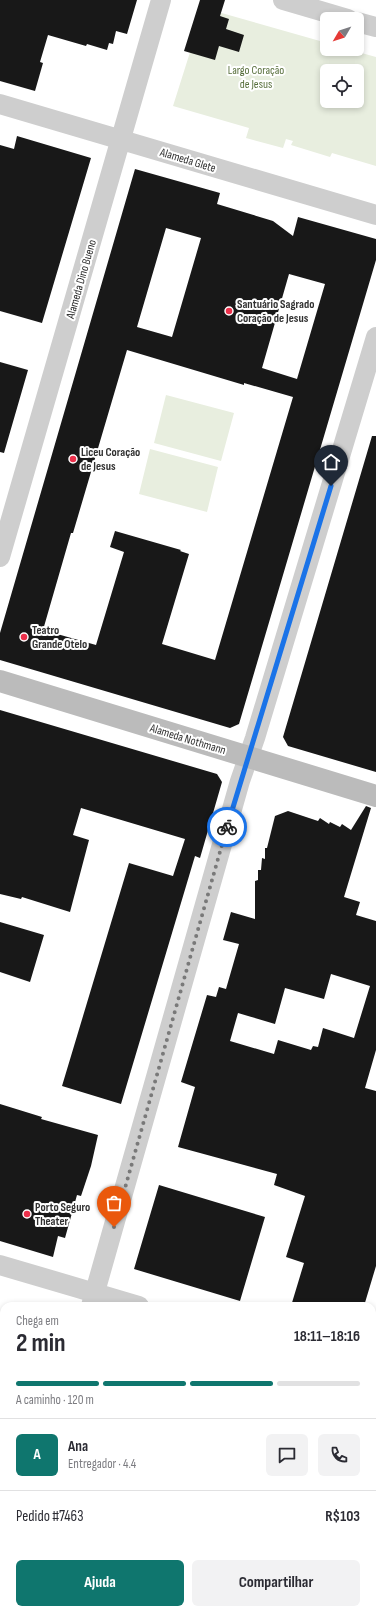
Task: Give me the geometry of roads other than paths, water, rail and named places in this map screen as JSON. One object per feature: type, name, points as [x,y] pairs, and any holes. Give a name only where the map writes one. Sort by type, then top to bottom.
[{"type":"street","name":"Alameda Dino Bueno","points":[[0,557],[161,0]]},
{"type":"street","points":[[283,0],[324,12]]},
{"type":"street","points":[[364,24],[376,27]]},
{"type":"street","name":"Alameda Glete","points":[[0,104],[376,216]]},
{"type":"street","points":[[93,1300],[237,788],[248,757],[376,337]]},
{"type":"street","name":"Alameda Nothmann","points":[[0,682],[376,796]]},
{"type":"street","points":[[0,1265],[93,1300],[108,1302]]},
{"type":"place","name":"Santuário Sagrado Coração de Jesus","points":[[229,311]]},
{"type":"place","name":"Liceu Coração de Jesus","points":[[73,459]]},
{"type":"place","name":"Teatro Grande Otelo","points":[[24,637]]},
{"type":"place","name":"Porto Seguro Theater","points":[[27,1214]]},
{"type":"park label","name":"Largo Coração de Jesus","points":[[256,77]]}]
